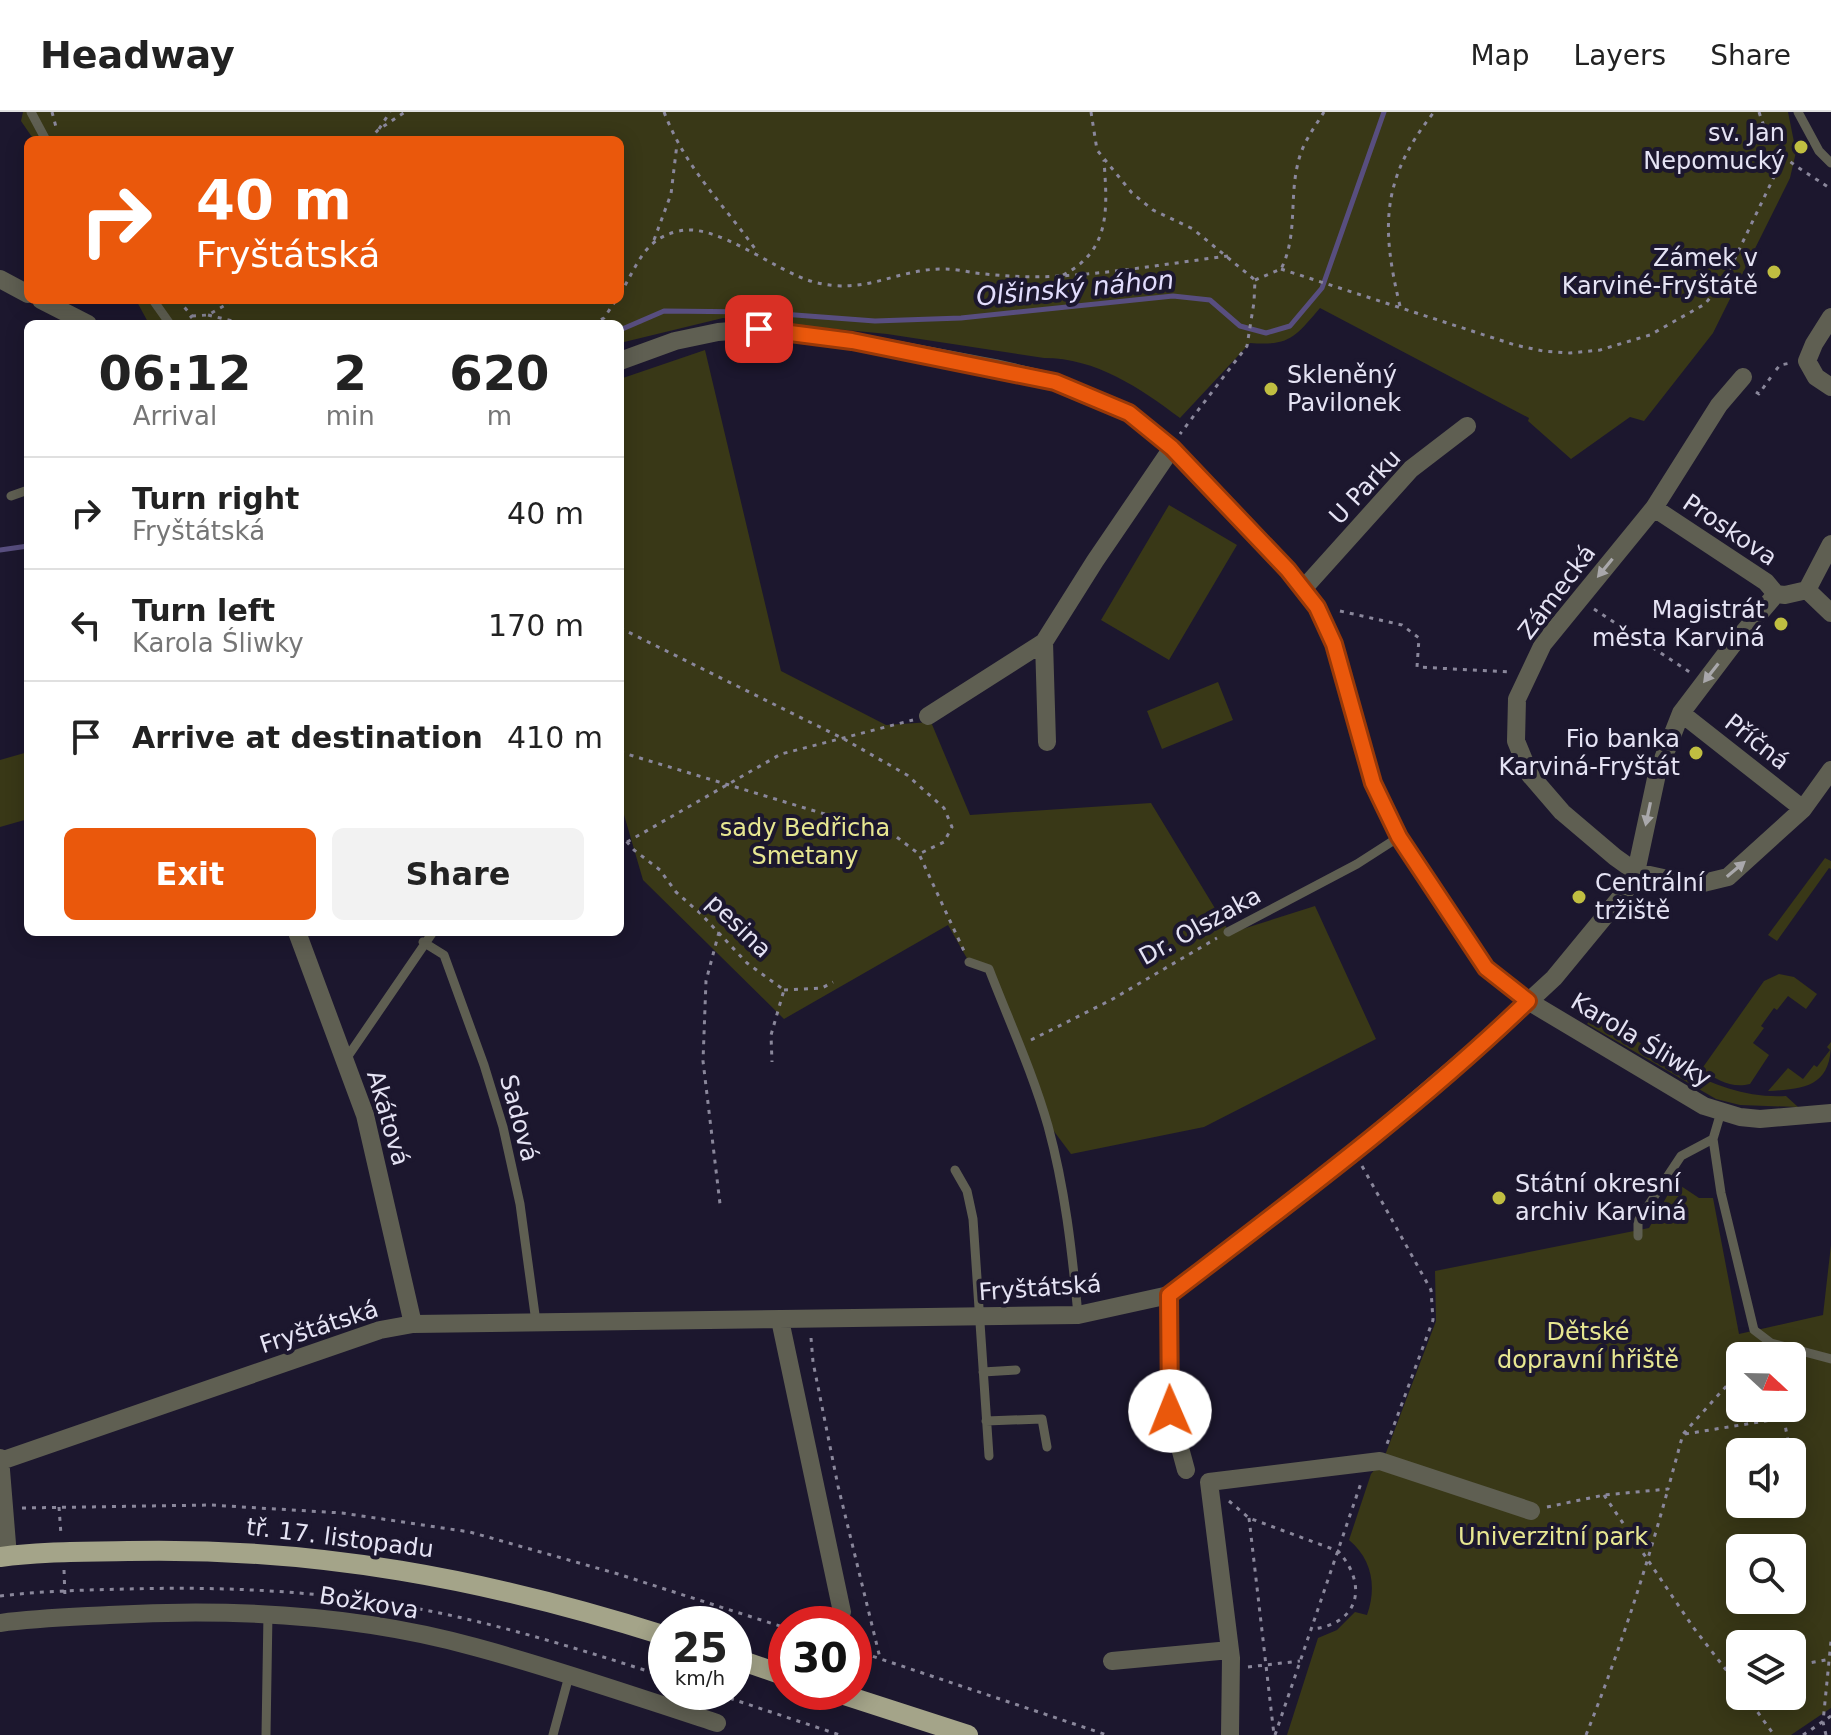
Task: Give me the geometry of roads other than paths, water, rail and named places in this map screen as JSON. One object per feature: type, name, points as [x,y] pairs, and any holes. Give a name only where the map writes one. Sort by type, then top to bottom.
[{"type":"main road","name":"tř. 17. listopadu","points":[[4,1557],[193,1549],[256,1552],[415,1571],[506,1590],[648,1631]]},
{"type":"main road","points":[[872,1704],[968,1735]]},
{"type":"street","points":[[0,279],[24,292]]},
{"type":"street","points":[[49,304],[80,320]]},
{"type":"street","points":[[1831,317],[1807,361],[1816,377],[1831,387]]},
{"type":"street","name":"Karola Śliwky","points":[[624,360],[675,341],[718,332],[759,329],[852,341],[1055,382],[1129,413],[1172,448],[1304,588],[1317,607],[1334,644],[1373,783],[1399,837],[1486,968],[1528,1001],[1688,1099],[1721,1112],[1760,1119],[1831,1113]]},
{"type":"street","name":"Zámecká","points":[[1636,872],[1562,812],[1530,775],[1516,741],[1517,699],[1543,644],[1654,508],[1719,405],[1743,377]]},
{"type":"street","name":"U Parku","points":[[1304,588],[1411,469],[1467,426]]},
{"type":"street","points":[[928,716],[1044,642],[1172,448]]},
{"type":"street","name":"Proskova","points":[[1654,508],[1766,582],[1776,594]]},
{"type":"street","points":[[1776,594],[1807,590],[1831,544]]},
{"type":"street","points":[[1807,590],[1831,613]]},
{"type":"street","name":"Fryštátská","points":[[0,1460],[380,1330],[413,1324],[1078,1315],[1169,1295],[1355,1152],[1497,1031],[1578,951],[1624,893],[1636,872],[1657,774],[1681,713],[1776,594]]},
{"type":"street","points":[[1044,642],[1047,742]]},
{"type":"street","name":"Příčná","points":[[1681,713],[1803,809]]},
{"type":"street","points":[[1636,872],[1695,885],[1728,877],[1803,809],[1831,770]]},
{"type":"street","name":"Akátová","points":[[299,936],[365,1115],[413,1324]]},
{"type":"street","points":[[1169,1295],[1170,1411],[1186,1470]]},
{"type":"street","points":[[780,1320],[841,1606]]},
{"type":"street","points":[[0,1460],[4,1557]]},
{"type":"street","points":[[1230,1735],[1232,1669],[1209,1482],[1374,1461],[1531,1511]]},
{"type":"street","name":"Božkova","points":[[0,1623],[150,1613],[268,1613],[374,1626],[473,1646],[717,1723]]},
{"type":"street","points":[[1112,1661],[1230,1650]]},
{"type":"street","points":[[688,1735],[694,1716]]},
{"type":"lane","points":[[31,112],[44,136]]},
{"type":"lane","points":[[1798,112],[1819,151],[1831,163]]},
{"type":"lane","points":[[11,496],[24,491]]},
{"type":"lane","name":"Dr. Olszaka","points":[[1228,932],[1357,864],[1399,837]]},
{"type":"lane","points":[[346,1059],[429,936]]},
{"type":"lane","name":"Sadová","points":[[423,942],[444,955],[503,1127],[520,1204],[536,1322]]},
{"type":"lane","points":[[969,962],[989,969],[1047,1122],[1071,1240],[1078,1315]]},
{"type":"lane","points":[[1721,1112],[1713,1139],[1721,1193],[1754,1330],[1771,1343],[1831,1359]]},
{"type":"lane","points":[[1638,1236],[1638,1221],[1681,1156],[1713,1139]]},
{"type":"lane","points":[[955,1170],[967,1191],[973,1219],[989,1456]]},
{"type":"lane","points":[[983,1372],[1016,1370]]},
{"type":"lane","points":[[986,1421],[1042,1419],[1047,1447]]},
{"type":"lane","points":[[266,1735],[268,1613]]},
{"type":"lane","points":[[553,1735],[569,1676]]},
{"type":"waterway","name":"Olšinský náhon","points":[[624,328],[664,311],[755,312],[875,321],[961,318],[1173,296],[1210,300],[1240,326],[1266,333],[1290,326],[1322,288],[1384,112]]},
{"type":"waterway","name":"Olšinský náhon","points":[[0,550],[24,547]]},
{"type":"place","name":"sv. Jan Nepomucký","points":[[1801,147]]},
{"type":"place","name":"Zámek v Karviné-Fryštátě","points":[[1774,272]]},
{"type":"place","name":"Skleněný Pavilonek","points":[[1271,389]]},
{"type":"place","name":"Magistrát města Karviná","points":[[1781,624]]},
{"type":"place","name":"Fio banka Karviná-Fryštát","points":[[1696,753]]},
{"type":"place","name":"Centrální tržiště","points":[[1579,897]]},
{"type":"place","name":"Státní okresní archiv Karviná","points":[[1499,1198]]},
{"type":"park label","name":"sady Bedřicha Smetany","points":[[805,842]]},
{"type":"park label","name":"Dětské dopravní hřiště","points":[[1588,1346]]},
{"type":"park label","name":"Univerzitní park","points":[[1553,1537]]}]
